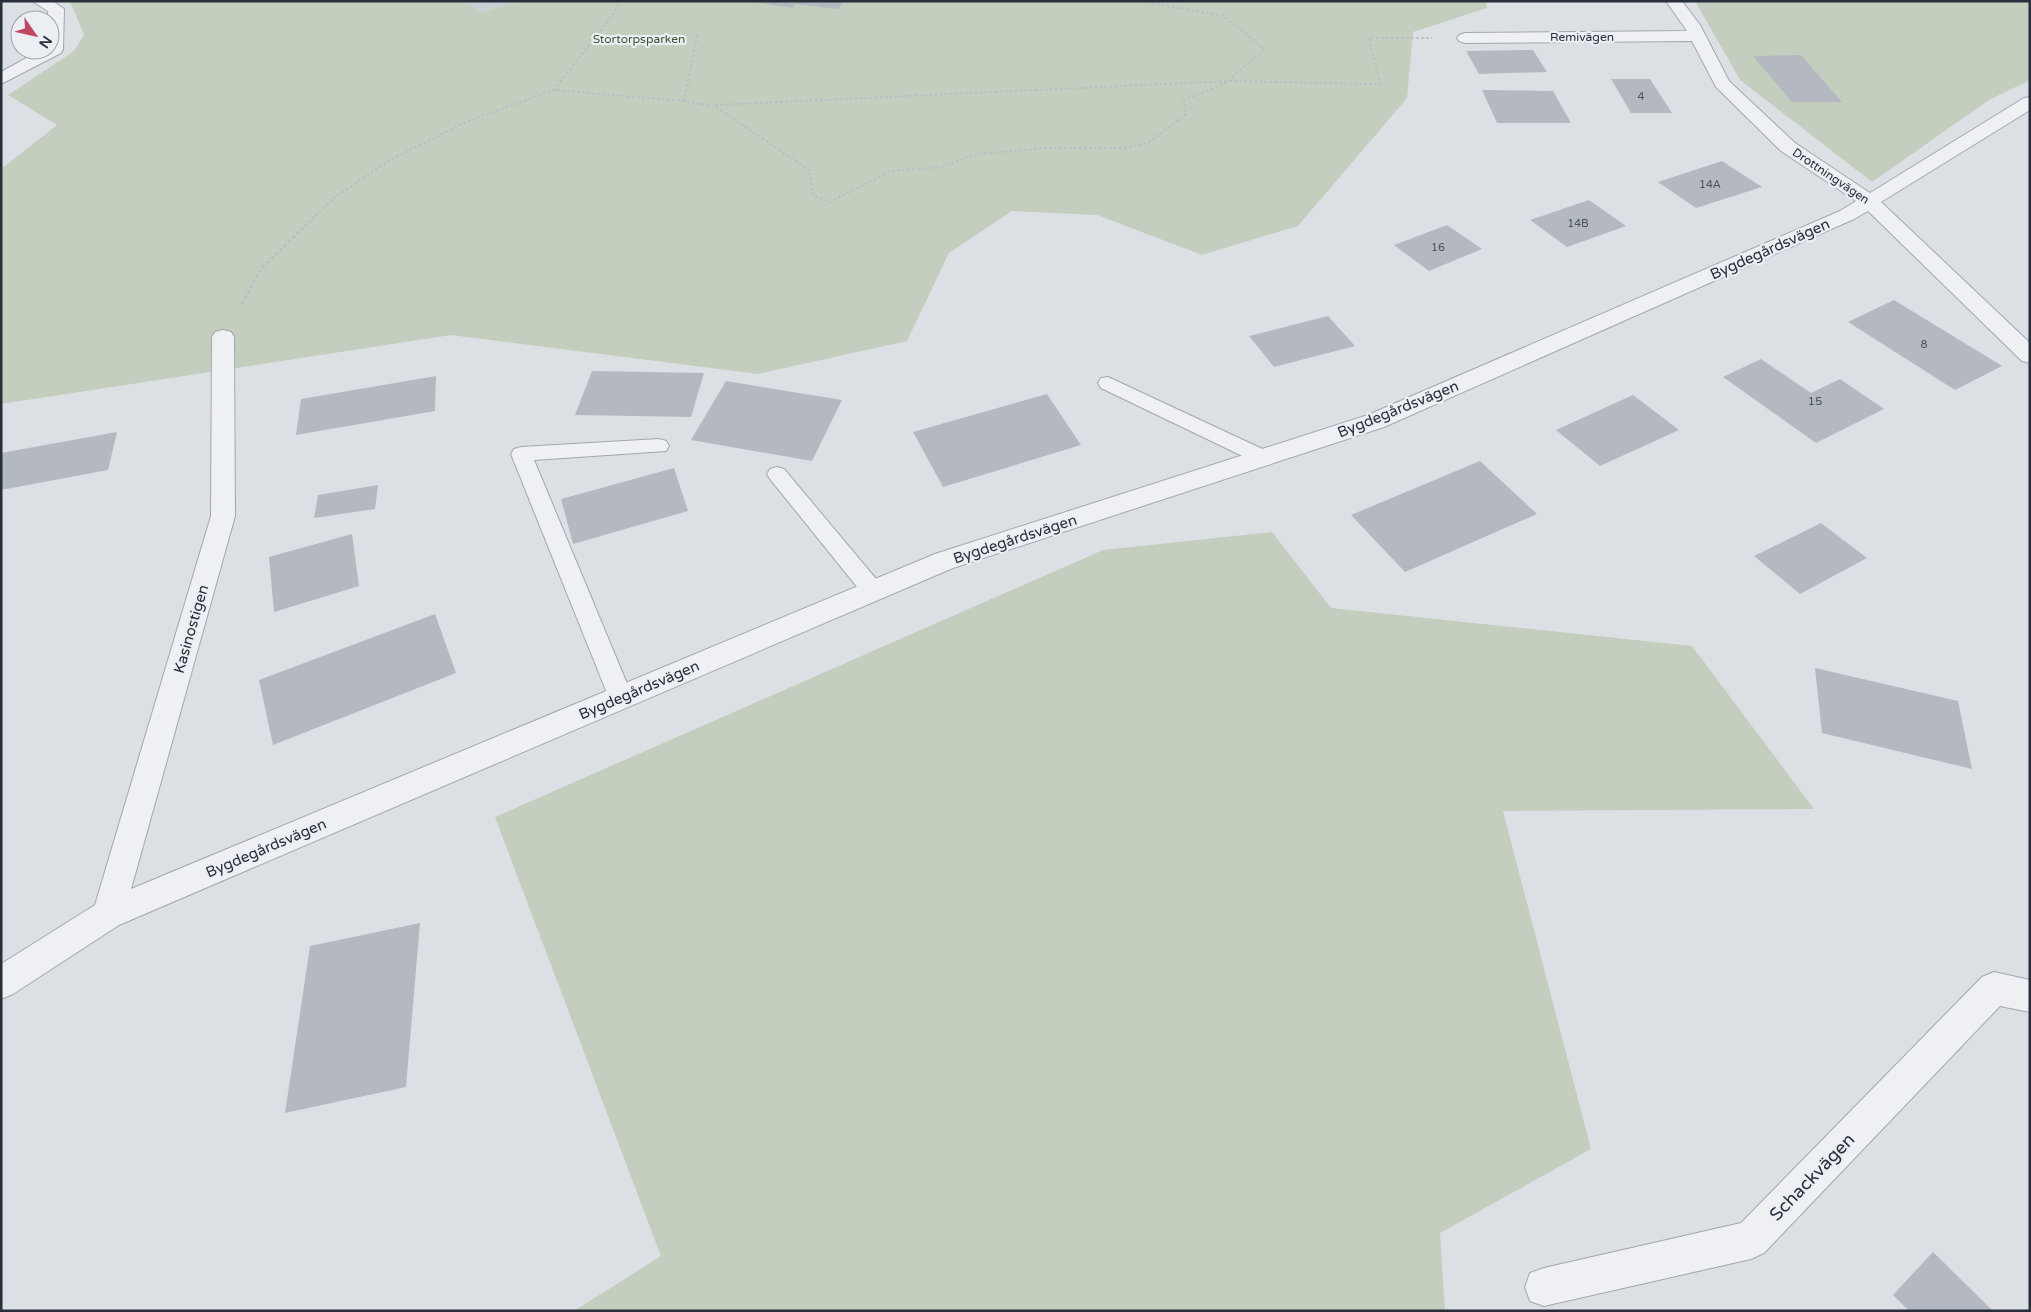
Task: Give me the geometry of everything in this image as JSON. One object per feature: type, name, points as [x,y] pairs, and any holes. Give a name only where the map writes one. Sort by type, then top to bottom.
[{"type":"street","points":[[1,79],[55,49],[56,9],[40,1]]},
{"type":"street","name":"Drottningvägen","points":[[1674,1],[1698,36],[1722,83],[1781,141],[1869,201],[2030,356]]},
{"type":"street","name":"Remivägen","points":[[1465,38],[1698,36]]},
{"type":"street","name":"Bygdegårdsvägen","points":[[1,983],[108,914],[944,562],[1376,421],[1847,216],[2030,102]]},
{"type":"street","name":"Kasinostigen","points":[[108,914],[223,516],[223,337]]},
{"type":"street","name":"Schackvägen","points":[[1544,1288],[1750,1240],[1994,988],[2030,996]]},
{"type":"lane","points":[[1108,383],[1264,458]]},
{"type":"lane","points":[[621,698],[521,454],[659,446]]},
{"type":"lane","points":[[777,474],[874,592]]},
{"type":"path","points":[[554,90],[614,13],[620,1]]},
{"type":"path","points":[[223,337],[261,269],[334,198],[390,160],[466,122],[554,90],[684,101],[716,107],[809,170],[813,195],[830,202],[891,172],[942,167],[976,154],[1048,148],[1125,148],[1148,142],[1186,114],[1184,100],[1228,80],[1264,49],[1224,16],[1140,1]]},
{"type":"path","points":[[684,101],[698,32]]},
{"type":"path","points":[[711,106],[1228,80],[1380,84],[1369,38],[1465,38]]},
{"type":"shaded area","points":[[468,1],[521,1],[478,12]]},
{"type":"green space","name":"Stortorpsparken","points":[[70,1],[468,1],[479,12],[521,1],[1486,1],[1487,8],[1413,32],[1407,98],[1298,226],[1202,255],[1097,215],[1012,211],[949,253],[907,341],[758,374],[451,335],[1,404],[1,169],[57,125],[8,95],[74,51],[84,35]]},
{"type":"green space","points":[[1695,1],[2030,1],[2030,80],[1989,100],[1872,182],[1740,80]]},
{"type":"green space","points":[[1272,532],[1331,608],[1692,646],[1814,809],[1503,811],[1591,1149],[1440,1233],[1445,1311],[574,1311],[661,1256],[495,817],[1103,550]]},
{"type":"building","points":[[747,1],[844,1],[838,9],[795,4],[793,8]]},
{"type":"building","points":[[1533,50],[1547,72],[1479,74],[1466,51]]},
{"type":"building","points":[[1801,55],[1842,102],[1792,102],[1753,56]]},
{"type":"building","points":[[1611,79],[1650,79],[1672,113],[1631,113]]},
{"type":"building","points":[[1482,90],[1553,91],[1571,123],[1497,123]]},
{"type":"building","points":[[1722,161],[1762,187],[1696,208],[1658,182]]},
{"type":"building","points":[[1589,200],[1626,226],[1567,247],[1530,220]]},
{"type":"building","points":[[1447,225],[1482,249],[1429,271],[1394,245]]},
{"type":"building","points":[[1894,300],[2002,366],[1955,390],[1848,322]]},
{"type":"building","points":[[1328,316],[1355,346],[1274,367],[1249,336]]},
{"type":"building","points":[[1761,359],[1811,393],[1840,379],[1884,409],[1816,443],[1723,377]]},
{"type":"building","points":[[592,371],[704,373],[691,417],[575,415]]},
{"type":"building","points":[[436,376],[435,411],[296,435],[301,399]]},
{"type":"building","points":[[726,381],[842,400],[812,461],[691,440]]},
{"type":"building","points":[[1047,394],[1081,445],[943,487],[913,432]]},
{"type":"building","points":[[1633,395],[1679,430],[1600,466],[1556,430]]},
{"type":"building","points":[[117,432],[108,470],[1,490],[1,453]]},
{"type":"building","points":[[1480,461],[1537,514],[1405,572],[1351,515]]},
{"type":"building","points":[[674,468],[688,511],[573,544],[561,499]]},
{"type":"building","points":[[378,485],[375,509],[314,518],[318,495]]},
{"type":"building","points":[[1821,523],[1867,558],[1800,594],[1754,556]]},
{"type":"building","points":[[352,534],[359,586],[274,612],[269,557]]},
{"type":"building","points":[[435,614],[456,673],[273,745],[259,680]]},
{"type":"building","points":[[1815,668],[1958,701],[1972,769],[1822,733]]},
{"type":"building","points":[[420,923],[406,1087],[285,1113],[310,946]]},
{"type":"building","points":[[1933,1252],[1993,1311],[1909,1311],[1893,1295]]}]
